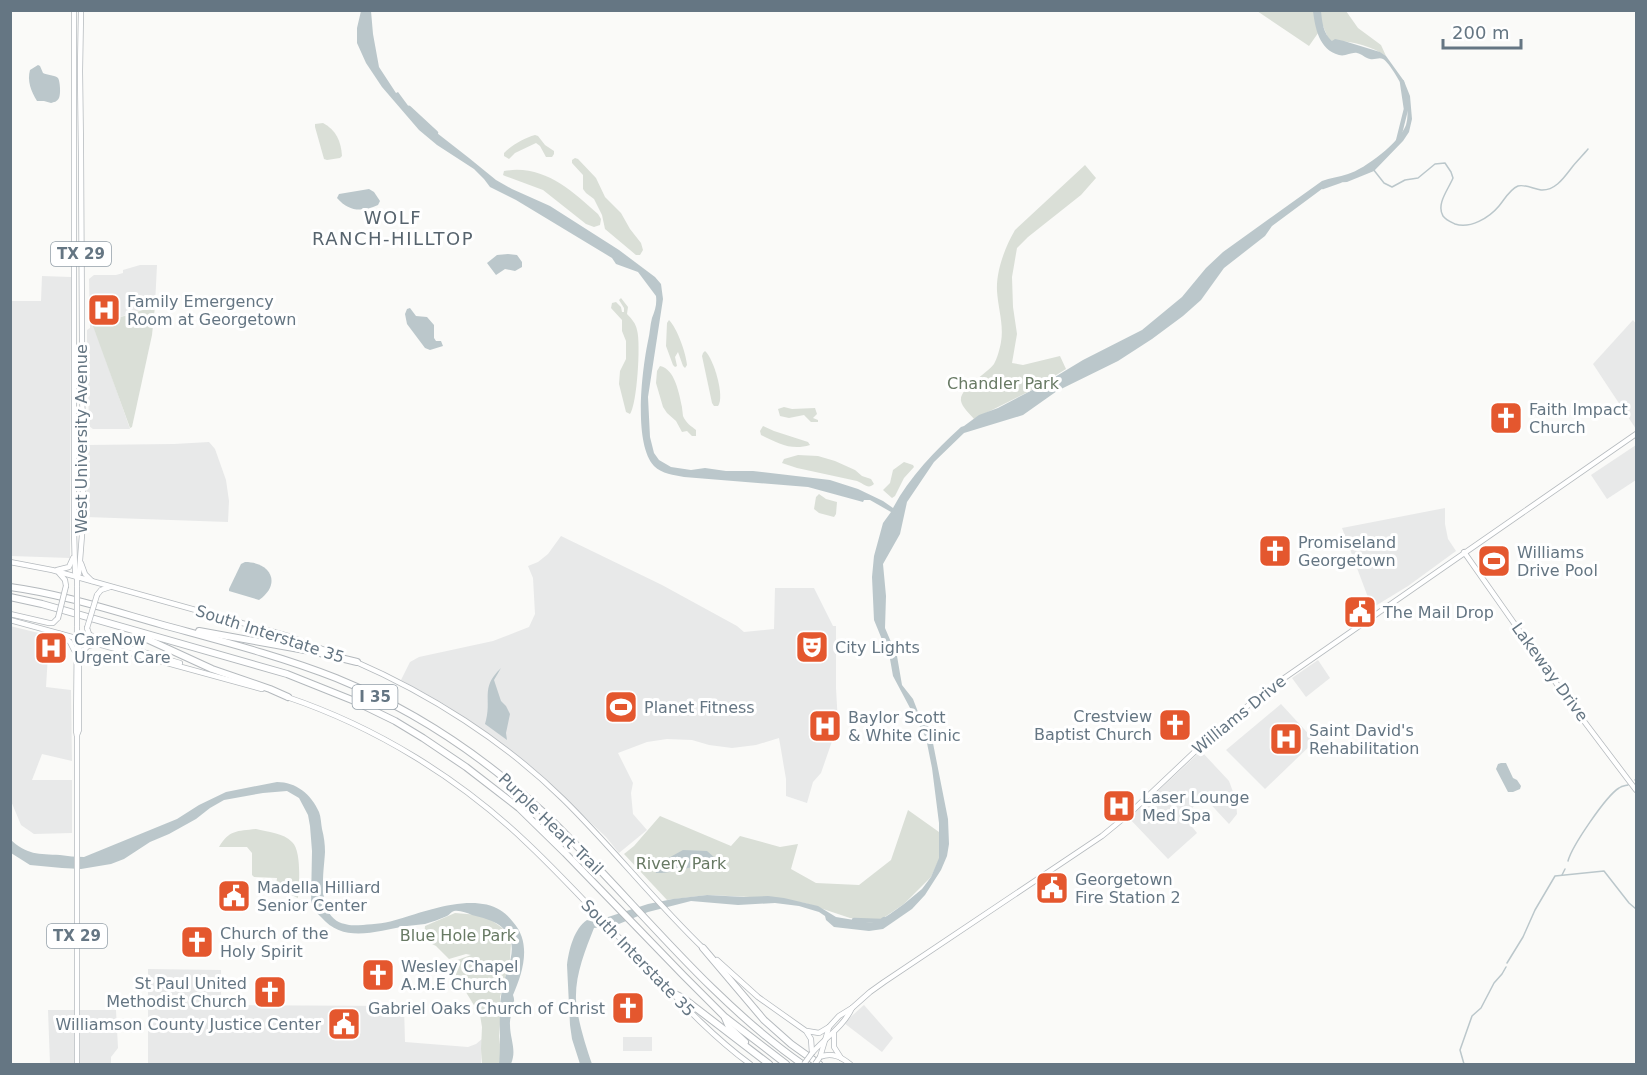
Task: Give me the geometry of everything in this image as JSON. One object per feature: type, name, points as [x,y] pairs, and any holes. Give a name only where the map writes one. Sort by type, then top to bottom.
[{"type":"highway","name":"Purple Heart Trail","points":[[10,587],[46,592],[287,660],[338,679],[390,704],[461,746],[507,780],[563,831],[673,948],[738,1012],[779,1048],[803,1065]]},
{"type":"highway","name":"Purple Heart Trail","points":[[10,598],[42,604],[287,674],[352,700],[395,721],[459,762],[506,797],[539,827],[725,1017],[786,1065]]},
{"type":"highway","points":[[105,608],[223,636],[316,652],[357,662]]},
{"type":"highway","points":[[124,627],[212,669],[288,697]]},
{"type":"highway","points":[[701,946],[764,1020],[819,1065]]},
{"type":"highway","points":[[675,994],[769,1065]]},
{"type":"highway","points":[[725,1017],[729,1027],[755,1055]]},
{"type":"main road","points":[[75,10],[81,24]]},
{"type":"main road","name":"West University Avenue","points":[[75,10],[75,572],[77,578],[77,637],[79,640],[77,655],[79,730],[77,736],[77,1065]]},
{"type":"main road","name":"West University Avenue","points":[[77,578],[80,573],[83,475],[81,10]]},
{"type":"main road","points":[[74,42],[78,48],[80,62]]},
{"type":"main road","name":"Williams Drive","points":[[815,1065],[830,1028],[839,1016],[884,982],[1102,836],[1130,813],[1238,712],[1280,681],[1636,434]]},
{"type":"main road","name":"Lakeway Drive","points":[[1464,552],[1568,700],[1636,790]]},
{"type":"main road","points":[[54,570],[69,567],[75,553]]},
{"type":"main road","points":[[80,557],[84,573],[94,582]]},
{"type":"main road","name":"South Interstate 35","points":[[10,562],[54,570],[288,636],[357,662],[422,695],[495,742],[561,797],[701,946],[758,997],[806,1031]]},
{"type":"main road","points":[[10,614],[49,623],[53,623],[58,618],[66,586],[62,575],[54,570]]},
{"type":"main road","points":[[110,587],[101,590],[97,595],[87,628],[89,634],[204,672]]},
{"type":"main road","name":"South Interstate 35","points":[[10,620],[288,697],[351,722],[400,748],[452,781],[522,838],[711,1032],[750,1065]]},
{"type":"main road","points":[[58,632],[70,642],[77,655],[89,646],[102,644]]},
{"type":"main road","name":"Williams Drive","points":[[803,1065],[834,1032],[852,1008]]},
{"type":"main road","points":[[806,1031],[819,1033],[830,1028]]},
{"type":"main road","points":[[806,1031],[812,1039],[812,1053]]},
{"type":"main road","points":[[834,1032],[834,1047],[850,1065]]},
{"type":"main road","points":[[820,1057],[826,1054],[842,1058]]},
{"type":"shaded area","points":[[361,11],[371,11],[379,67],[396,93],[398,92],[415,115],[496,180],[550,206],[619,250],[661,284],[663,299],[648,397],[650,437],[654,453],[659,460],[671,467],[691,470],[705,468],[753,471],[830,480],[858,489],[893,508],[907,485],[924,464],[961,427],[979,415],[998,408],[1142,330],[1182,297],[1223,252],[1322,181],[1363,167],[1397,139],[1406,125],[1407,109],[1404,90],[1392,69],[1381,58],[1370,59],[1357,53],[1341,55],[1332,52],[1319,37],[1313,11],[1321,11],[1325,31],[1332,41],[1335,39],[1344,41],[1386,56],[1404,81],[1410,96],[1412,119],[1409,132],[1374,171],[1347,182],[1330,183],[1272,226],[1265,236],[1224,268],[1201,300],[1183,316],[1118,361],[1057,391],[1023,415],[964,433],[934,462],[907,502],[900,534],[883,564],[886,596],[885,628],[897,656],[902,685],[930,728],[948,819],[947,856],[925,895],[912,909],[883,929],[869,931],[834,927],[819,912],[799,906],[775,903],[738,905],[691,901],[648,912],[614,926],[594,928],[581,963],[576,991],[578,1015],[592,1064],[580,1064],[572,1039],[567,965],[575,934],[587,920],[597,923],[605,918],[648,904],[707,895],[784,898],[818,906],[836,917],[872,923],[879,921],[904,904],[922,889],[931,877],[939,858],[939,823],[926,738],[893,676],[890,659],[874,620],[872,577],[874,556],[883,523],[891,512],[870,500],[863,502],[808,487],[684,477],[657,469],[647,455],[641,424],[643,370],[656,296],[638,272],[616,264],[612,258],[516,200],[490,187],[474,169],[437,145],[419,130],[382,87],[366,63],[357,43],[357,28]]},
{"type":"shaded area","points":[[38,65],[43,73],[58,78],[60,94],[55,102],[37,101],[33,93],[29,74],[30,70]]},
{"type":"shaded area","points":[[369,189],[380,201],[378,205],[361,210],[346,206],[337,198],[339,194]]},
{"type":"shaded area","points":[[497,255],[517,255],[522,262],[522,267],[515,271],[505,269],[496,275],[487,263]]},
{"type":"shaded area","points":[[140,265],[157,265],[155,305],[94,326],[130,429],[93,429],[89,426],[87,330],[90,328],[89,279],[94,275],[116,275],[123,273],[123,270]]},
{"type":"shaded area","points":[[42,276],[71,277],[70,558],[11,556],[11,301],[41,301]]},
{"type":"shaded area","points":[[410,308],[416,316],[427,317],[434,325],[434,338],[436,341],[441,341],[443,346],[430,350],[425,348],[407,324],[405,314]]},
{"type":"shaded area","points":[[1633,320],[1636,324],[1636,429],[1593,364]]},
{"type":"shaded area","points":[[209,442],[215,449],[226,480],[229,501],[228,522],[86,517],[87,445]]},
{"type":"shaded area","points":[[1636,445],[1636,480],[1607,499],[1591,475]]},
{"type":"shaded area","points":[[1445,508],[1448,539],[1456,551],[1408,586],[1372,608],[1342,528]]},
{"type":"shaded area","points":[[561,536],[662,585],[744,632],[774,629],[775,588],[814,588],[833,626],[836,626],[838,724],[821,773],[813,782],[807,803],[786,796],[786,779],[779,738],[756,745],[732,748],[692,740],[667,739],[647,742],[618,753],[633,783],[631,793],[633,814],[647,830],[619,853],[606,837],[530,766],[444,704],[401,680],[410,662],[419,657],[493,641],[529,627],[535,614],[533,578],[528,566],[548,554]]},
{"type":"shaded area","points":[[245,562],[261,566],[270,575],[272,581],[270,587],[259,600],[229,591],[241,564]]},
{"type":"shaded area","points":[[10,626],[43,634],[64,644],[63,655],[48,655],[46,687],[71,690],[72,761],[42,754],[32,780],[72,780],[72,833],[34,834],[21,825],[11,801]]},
{"type":"shaded area","points":[[1318,660],[1330,678],[1306,697],[1292,678]]},
{"type":"shaded area","points":[[501,668],[494,680],[501,701],[510,714],[507,740],[485,724],[488,688],[494,675]]},
{"type":"shaded area","points":[[1281,704],[1315,741],[1265,789],[1226,750]]},
{"type":"shaded area","points":[[1201,751],[1229,781],[1236,800],[1237,814],[1229,824],[1203,796],[1184,817],[1197,833],[1168,859],[1129,818]]},
{"type":"shaded area","points":[[1501,763],[1506,763],[1513,778],[1521,786],[1520,789],[1508,792],[1496,769]]},
{"type":"shaded area","points":[[277,782],[290,784],[302,790],[319,812],[325,846],[323,893],[329,913],[335,920],[349,925],[376,924],[450,905],[477,903],[500,910],[512,920],[522,939],[524,958],[513,995],[510,1021],[513,1049],[511,1064],[499,1064],[502,989],[512,951],[509,936],[505,930],[490,920],[456,911],[425,924],[361,934],[350,933],[330,925],[316,912],[311,902],[312,851],[308,815],[299,798],[287,791],[224,800],[196,819],[111,864],[81,869],[30,865],[11,853],[10,839],[33,853],[84,857],[177,819],[226,792]]},
{"type":"shaded area","points":[[683,850],[707,851],[715,858],[713,861],[684,869],[656,873],[654,866]]},
{"type":"shaded area","points":[[148,969],[221,970],[221,1005],[404,1006],[405,1042],[468,1047],[482,1039],[481,1064],[148,1064]]},
{"type":"shaded area","points":[[864,1005],[893,1038],[882,1052],[844,1023]]},
{"type":"shaded area","points":[[48,1010],[116,1010],[118,1048],[111,1057],[111,1064],[50,1064]]},
{"type":"shaded area","points":[[623,1037],[652,1037],[652,1051],[623,1051]]},
{"type":"green space","points":[[1257,11],[1346,11],[1358,28],[1381,45],[1386,56],[1360,44],[1332,41],[1328,38],[1323,26],[1309,46]]},
{"type":"green space","points":[[323,123],[337,136],[342,156],[340,158],[324,159],[315,127],[315,124]]},
{"type":"green space","points":[[535,135],[554,151],[552,157],[546,157],[536,143],[515,153],[509,159],[504,156],[504,153],[514,145]]},
{"type":"green space","points":[[575,158],[596,178],[605,197],[621,213],[641,243],[643,250],[640,255],[636,255],[605,229],[602,215],[594,199],[583,189],[583,175],[572,163]]},
{"type":"green space","name":"Chandler Park","points":[[1085,165],[1096,178],[1081,195],[1017,248],[1012,277],[1017,334],[1012,363],[1023,365],[1060,356],[1066,369],[1034,389],[974,419],[961,401],[964,391],[994,364],[998,353],[1002,329],[997,283],[1008,244],[1015,230]]},
{"type":"green space","points":[[504,171],[531,171],[556,181],[598,214],[601,219],[600,225],[594,227],[586,224],[543,190],[505,176]]},
{"type":"green space","points":[[621,298],[628,307],[627,314],[636,326],[638,337],[636,387],[630,414],[626,412],[619,384],[620,371],[626,359],[626,341],[622,331],[622,320],[611,308],[612,303],[616,302],[624,312],[619,300]]},
{"type":"green space","points":[[155,306],[152,335],[130,428],[93,326]]},
{"type":"green space","points":[[669,320],[683,348],[687,365],[685,368],[678,352],[675,357],[677,366],[673,365],[666,346]]},
{"type":"green space","points":[[705,351],[718,378],[720,401],[718,406],[712,403],[702,356]]},
{"type":"green space","points":[[660,366],[669,372],[676,382],[683,416],[696,430],[696,436],[692,436],[687,431],[682,432],[676,421],[663,407],[656,383]]},
{"type":"green space","points":[[784,407],[815,408],[817,414],[813,418],[818,422],[811,422],[804,415],[789,418],[780,416],[778,409]]},
{"type":"green space","points":[[763,426],[808,442],[810,445],[791,447],[779,443],[761,435],[760,431]]},
{"type":"green space","points":[[798,455],[818,456],[835,461],[871,479],[874,484],[868,486],[857,481],[782,463],[784,459]]},
{"type":"green space","points":[[904,462],[914,467],[892,498],[883,490],[890,483],[893,470]]},
{"type":"green space","points":[[819,494],[837,502],[834,517],[819,513],[814,509],[816,497]]},
{"type":"green space","name":"Rivery Park","points":[[908,810],[939,832],[941,855],[931,877],[904,904],[879,921],[850,918],[805,903],[750,897],[707,895],[667,900],[624,854],[660,816],[731,846],[740,836],[780,847],[798,844],[791,869],[816,883],[859,885],[891,860]]},
{"type":"green space","points":[[256,829],[285,837],[295,846],[299,869],[298,898],[276,888],[277,878],[252,875],[252,853],[247,847],[219,847],[226,837],[234,832]]},
{"type":"green space","name":"Blue Hole Park","points":[[455,913],[488,918],[507,933],[511,943],[510,959],[500,997],[501,1053],[499,1064],[482,1064],[480,1015],[464,989],[466,988],[449,963],[471,955],[466,954],[449,959],[436,946],[424,940],[425,926]]},
{"type":"waterway","points":[[1398,141],[1406,109],[1402,82]]},
{"type":"waterway","points":[[409,108],[436,133]]},
{"type":"waterway","points":[[1373,169],[1384,183],[1392,187],[1405,180],[1418,178],[1435,164],[1445,163],[1453,178],[1442,202],[1441,211],[1450,222],[1467,225],[1490,215],[1515,187],[1527,186],[1546,190],[1556,185],[1588,149]]},
{"type":"waterway","points":[[1323,187],[1340,181]]},
{"type":"waterway","points":[[1568,861],[1576,844],[1598,811],[1613,793],[1620,787],[1628,785]]},
{"type":"waterway","points":[[1562,875],[1565,869]]},
{"type":"waterway","points":[[1507,963],[1555,876],[1604,871],[1636,909]]},
{"type":"waterway","points":[[854,920],[881,921],[884,919]]},
{"type":"waterway","points":[[1464,1064],[1460,1050],[1472,1016],[1481,1008],[1494,983],[1506,967]]},
{"type":"place","name":"Family Emergency Room at Georgetown","points":[[104,310]]},
{"type":"place","name":"Faith Impact Church","points":[[1506,418]]},
{"type":"place","name":"Promiseland Georgetown","points":[[1275,551]]},
{"type":"place","name":"Williams Drive Pool","points":[[1494,561]]},
{"type":"place","name":"The Mail Drop","points":[[1360,612]]},
{"type":"place","name":"City Lights","points":[[812,647]]},
{"type":"place","name":"CareNow Urgent Care","points":[[51,648]]},
{"type":"place","name":"Planet Fitness","points":[[621,707]]},
{"type":"place","name":"Crestview Baptist Church","points":[[1175,725]]},
{"type":"place","name":"Baylor Scott & White Clinic","points":[[825,726]]},
{"type":"place","name":"Saint David's Rehabilitation","points":[[1286,739]]},
{"type":"place","name":"Laser Lounge Med Spa","points":[[1119,806]]},
{"type":"place","name":"Georgetown Fire Station 2","points":[[1052,888]]},
{"type":"place","name":"Madella Hilliard Senior Center","points":[[234,896]]},
{"type":"place","name":"Church of the Holy Spirit","points":[[197,942]]},
{"type":"place","name":"Wesley Chapel A.M.E Church","points":[[378,975]]},
{"type":"place","name":"St Paul United Methodist Church","points":[[270,992]]},
{"type":"place","name":"Gabriel Oaks Church of Christ","points":[[628,1008]]},
{"type":"place","name":"Williamson County Justice Center","points":[[344,1024]]},
{"type":"district","name":"WOLF RANCH-HILLTOP","points":[[393,227]]}]
